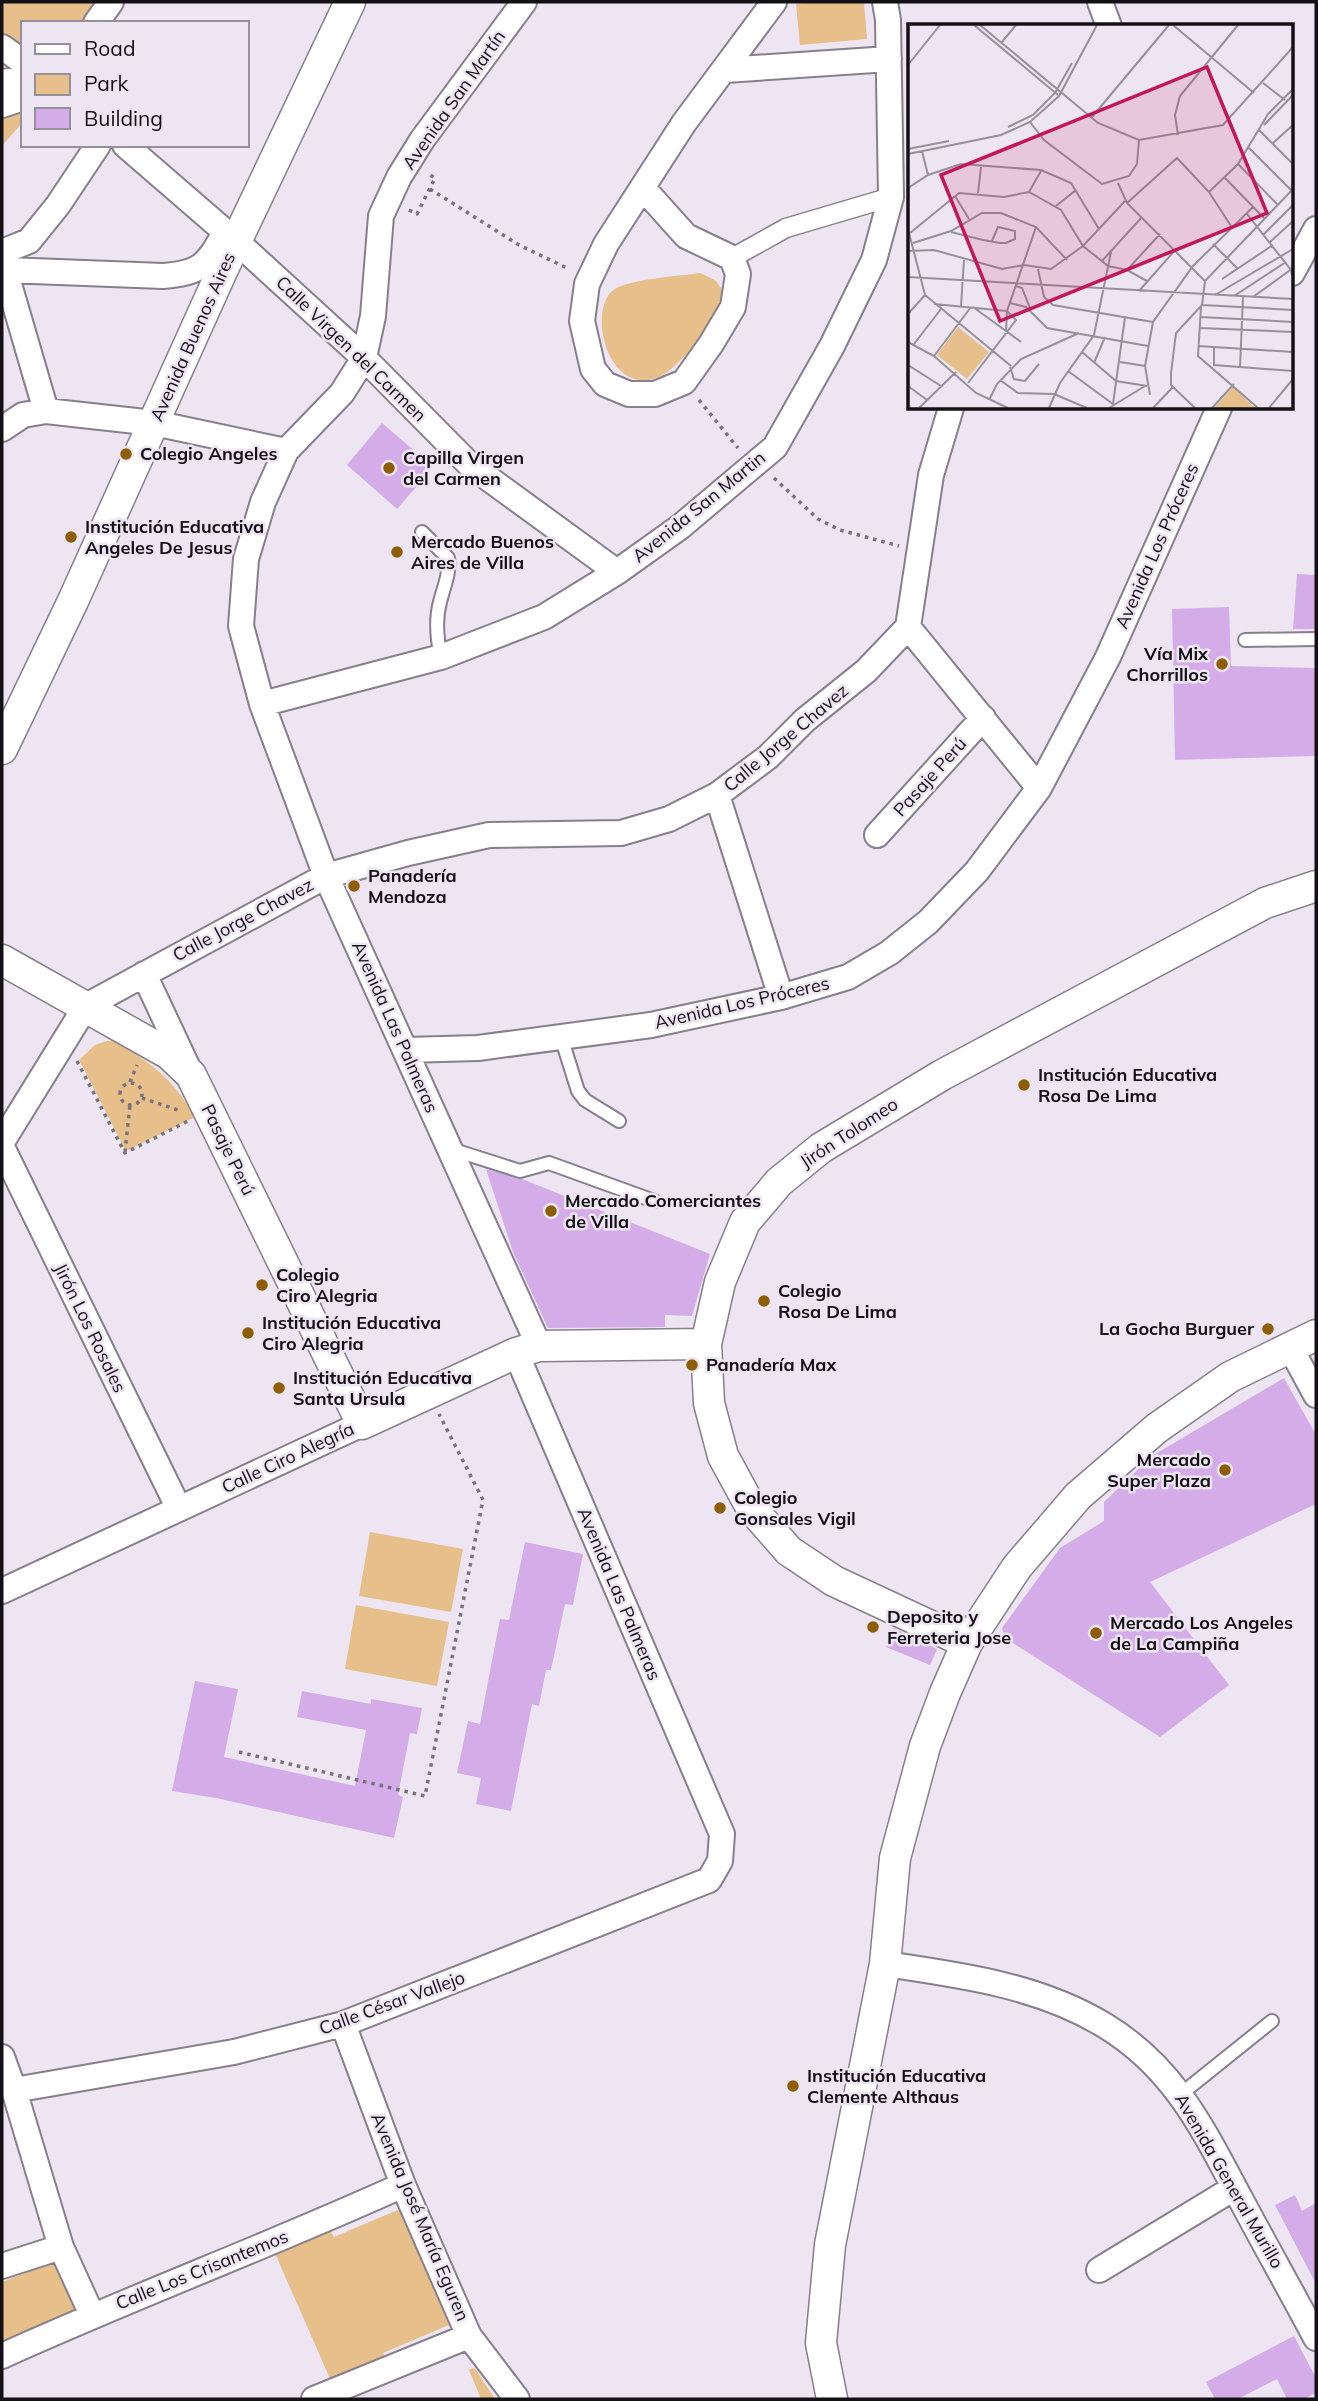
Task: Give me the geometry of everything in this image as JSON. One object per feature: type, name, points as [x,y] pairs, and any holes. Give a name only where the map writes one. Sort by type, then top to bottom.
[{"type":"street","points":[[97,21],[111,2]]},
{"type":"street","name":"Avenida Buenos Aires","points":[[2,749],[154,423],[231,236],[350,2]]},
{"type":"street","name":"Avenida San Martín","points":[[262,704],[240,626],[246,559],[263,502],[286,451],[342,393],[364,358],[373,316],[381,216],[399,177],[422,140],[524,2]]},
{"type":"street","points":[[643,188],[687,236],[732,258],[738,274],[733,307],[684,382],[655,394],[629,394],[605,384],[593,369],[582,321],[590,279],[606,244],[684,123],[774,2]]},
{"type":"street","name":"Avenida San Martin","points":[[262,704],[441,657],[544,617],[617,572],[680,527],[775,447],[832,346],[874,260],[891,197],[896,71],[885,2]]},
{"type":"street","points":[[1100,2],[1108,24]]},
{"type":"street","points":[[2,47],[15,78],[2,106]]},
{"type":"street","points":[[725,70],[896,71]]},
{"type":"street","points":[[3,261],[29,241],[58,205],[97,147]]},
{"type":"street","name":"Calle Virgen del Carmen","points":[[127,147],[231,236],[364,358],[471,465],[617,572]]},
{"type":"street","points":[[732,258],[786,228],[891,197]]},
{"type":"street","points":[[1294,268],[1316,229]]},
{"type":"street","points":[[3,261],[163,276],[186,274],[199,268],[231,236]]},
{"type":"street","points":[[3,261],[46,411]]},
{"type":"street","points":[[950,410],[931,475],[908,627],[1039,788]]},
{"type":"street","name":"Avenida Los Próceres","points":[[405,1050],[478,1048],[651,1025],[781,997],[848,977],[889,953],[918,930],[977,871],[1039,788],[1108,657],[1219,410]]},
{"type":"street","points":[[2,429],[23,415],[46,411],[154,423],[286,451]]},
{"type":"street","name":"Calle Jorge Chavez","points":[[86,1006],[326,876],[408,853],[489,835],[621,833],[669,819],[718,795],[768,757],[805,720],[866,671],[908,627]]},
{"type":"street","name":"Avenida Las Palmeras","points":[[262,704],[326,876],[450,1149],[722,1834]]},
{"type":"street","name":"Pasaje Perú","points":[[877,835],[983,718]]},
{"type":"street","points":[[718,795],[781,997]]},
{"type":"street","name":"Jirón Tolomeo","points":[[967,1643],[834,1581],[789,1551],[752,1509],[723,1456],[709,1403],[706,1344],[720,1282],[745,1222],[779,1181],[821,1148],[942,1075],[1253,909],[1316,886]]},
{"type":"street","name":"Pasaje Perú","points":[[2,960],[169,1054],[191,1075],[202,1113],[362,1424]]},
{"type":"street","points":[[144,974],[191,1075]]},
{"type":"street","points":[[2,1145],[86,1006]]},
{"type":"street","name":"Jirón Los Rosales","points":[[2,1145],[179,1509]]},
{"type":"street","points":[[832,2399],[821,2343],[831,2245],[885,1964],[898,1845],[925,1746],[967,1643],[1017,1567],[1078,1496],[1157,1428],[1230,1377],[1304,1342],[1316,1395]]},
{"type":"street","name":"Calle Ciro Alegría","points":[[4,1585],[179,1509],[528,1350],[706,1344]]},
{"type":"street","name":"Calle César Vallejo","points":[[14,2090],[234,2052],[344,2024],[709,1880],[720,1861],[722,1834]]},
{"type":"street","name":"Avenida General Murillo","points":[[885,1964],[968,1977],[1048,1998],[1104,2025],[1156,2064],[1181,2094],[1207,2136],[1316,2338]]},
{"type":"street","name":"Avenida José María Eguren","points":[[344,2024],[403,2185],[469,2336],[517,2399]]},
{"type":"street","points":[[2,2057],[61,2247],[92,2315]]},
{"type":"street","name":"Calle Los Crisantemos","points":[[2,2356],[92,2315],[326,2221],[403,2185]]},
{"type":"street","points":[[1099,2270],[1234,2188]]},
{"type":"street","points":[[2,2266],[61,2247]]},
{"type":"street","points":[[314,2399],[469,2336]]},
{"type":"lane","points":[[422,532],[448,558],[447,584],[440,602],[436,633],[441,657]]},
{"type":"lane","points":[[1245,640],[1316,639]]},
{"type":"lane","points":[[561,1037],[578,1091],[585,1100],[619,1121]]},
{"type":"lane","points":[[450,1149],[520,1171],[549,1163],[654,1201]]},
{"type":"lane","points":[[1181,2094],[1272,2021]]},
{"type":"path","points":[[430,189],[519,245],[590,279]]},
{"type":"path","points":[[684,382],[754,464],[818,519],[840,530],[919,551]]},
{"type":"path","points":[[83,1052],[76,1059],[125,1153]]},
{"type":"path","points":[[141,1055],[130,1082],[123,1086],[120,1092],[121,1099],[130,1105],[142,1098]]},
{"type":"path","points":[[130,1082],[140,1087],[142,1098]]},
{"type":"path","points":[[142,1098],[202,1113]]},
{"type":"path","points":[[125,1153],[130,1105]]},
{"type":"path","points":[[125,1153],[202,1113]]},
{"type":"path","points":[[239,1752],[425,1797],[483,1500],[428,1394]]},
{"type":"green space","points":[[2,2],[98,2],[85,21],[21,21],[21,44],[2,32]]},
{"type":"green space","points":[[864,2],[867,39],[800,45],[796,4]]},
{"type":"green space","points":[[21,108],[21,124],[2,146],[2,114]]},
{"type":"green space","points":[[700,273],[715,280],[725,293],[717,325],[707,337],[661,376],[642,380],[627,375],[615,364],[606,348],[602,313],[606,299],[615,289],[632,283]]},
{"type":"green space","points":[[115,1041],[160,1073],[195,1117],[126,1151],[79,1060],[95,1045]]},
{"type":"green space","points":[[370,1532],[463,1549],[451,1612],[359,1596]]},
{"type":"green space","points":[[356,1605],[449,1622],[437,1686],[345,1669]]},
{"type":"green space","points":[[400,2209],[449,2325],[383,2353],[389,2368],[335,2390],[270,2242],[325,2221],[334,2237]]},
{"type":"green space","points":[[51,2263],[62,2267],[76,2307],[68,2315],[2,2348],[2,2282]]},
{"type":"green space","points":[[473,2368],[495,2399],[481,2399],[469,2370]]},
{"type":"building","name":"Capilla Virgen del Carmen","points":[[382,423],[423,458],[420,461],[431,470],[397,509],[347,465]]},
{"type":"building","points":[[1297,574],[1316,575],[1316,629],[1293,629]]},
{"type":"building","points":[[1229,607],[1231,666],[1316,668],[1316,756],[1175,760],[1172,609]]},
{"type":"building","name":"Mercado Comerciantes de Villa","points":[[486,1169],[522,1179],[710,1254],[692,1316],[665,1315],[665,1327],[548,1328],[513,1252]]},
{"type":"building","points":[[1284,1378],[1316,1435],[1316,1504],[1150,1582],[1229,1685],[1160,1737],[1005,1638],[1002,1628],[1060,1548],[1104,1521],[1104,1502],[1152,1456]]},
{"type":"building","points":[[525,1542],[583,1554],[573,1605],[565,1604],[551,1670],[546,1670],[539,1706],[532,1704],[511,1811],[476,1804],[481,1778],[457,1773],[468,1721],[480,1724],[500,1619],[509,1620]]},
{"type":"building","points":[[894,1628],[937,1649],[930,1665],[886,1647]]},
{"type":"building","points":[[195,1681],[238,1689],[224,1757],[355,1786],[366,1730],[297,1717],[302,1691],[371,1704],[371,1699],[422,1708],[417,1734],[410,1733],[398,1795],[403,1797],[394,1838],[216,1798],[172,1791]]},
{"type":"building","points":[[1295,2195],[1302,2211],[1316,2203],[1316,2284],[1275,2205]]},
{"type":"building","points":[[1294,2336],[1316,2378],[1316,2393],[1304,2399],[1287,2399],[1277,2379],[1238,2399],[1215,2399],[1206,2382]]},
{"type":"place","name":"Colegio Angeles","points":[[126,454]]},
{"type":"place","name":"Capilla Virgen del Carmen","points":[[389,468]]},
{"type":"place","name":"Institución Educativa Angeles De Jesus","points":[[71,537]]},
{"type":"place","name":"Mercado Buenos Aires de Villa","points":[[397,552]]},
{"type":"place","name":"Vía Mix Chorrillos","points":[[1222,664]]},
{"type":"place","name":"Panadería Mendoza","points":[[354,886]]},
{"type":"place","name":"Institución Educativa Rosa De Lima","points":[[1024,1085]]},
{"type":"place","name":"Mercado Comerciantes de Villa","points":[[551,1211]]},
{"type":"place","name":"Colegio Ciro Alegria","points":[[262,1285]]},
{"type":"place","name":"Colegio Rosa De Lima","points":[[764,1301]]},
{"type":"place","name":"La Gocha Burguer","points":[[1268,1329]]},
{"type":"place","name":"Institución Educativa Ciro Alegria","points":[[248,1333]]},
{"type":"place","name":"Panadería Max","points":[[692,1365]]},
{"type":"place","name":"Institución Educativa Santa Ursula","points":[[279,1388]]},
{"type":"place","name":"Mercado Super Plaza","points":[[1225,1470]]},
{"type":"place","name":"Colegio Gonsales Vigil","points":[[720,1508]]},
{"type":"place","name":"Deposito y Ferreteria Jose","points":[[873,1627]]},
{"type":"place","name":"Mercado Los Angeles de La Campiña","points":[[1096,1633]]},
{"type":"place","name":"Institución Educativa Clemente Althaus","points":[[793,2086]]}]
